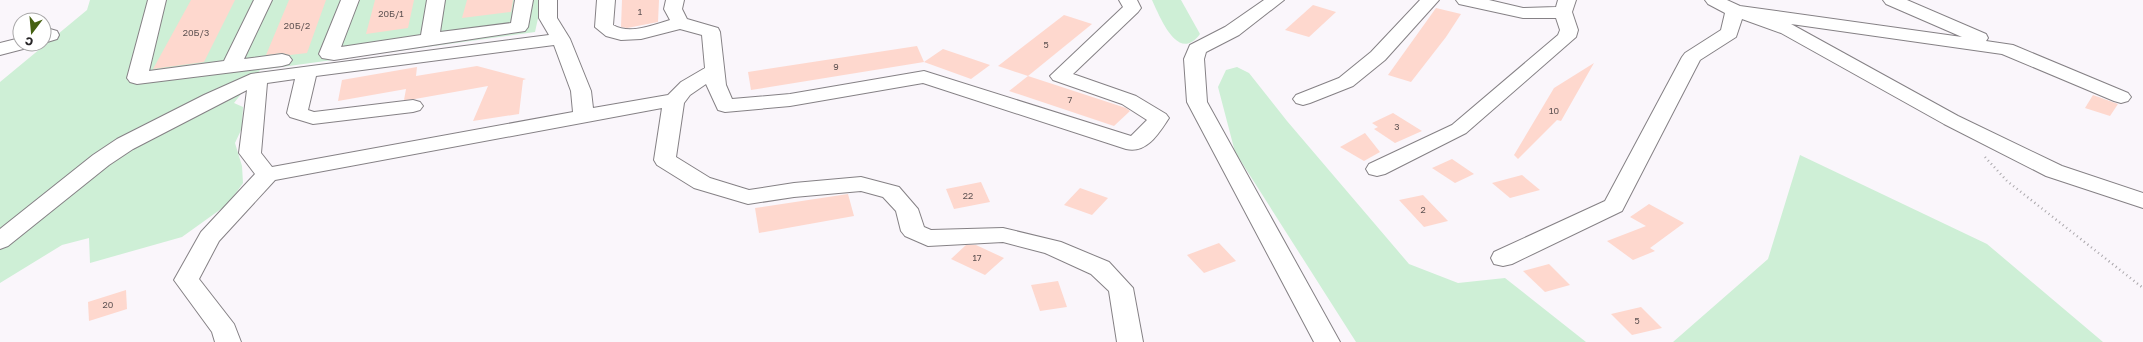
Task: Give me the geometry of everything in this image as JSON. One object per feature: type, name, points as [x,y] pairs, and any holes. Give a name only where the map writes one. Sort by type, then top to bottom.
[{"type":"street","points":[[157,0],[137,78],[329,54],[519,27],[524,0]]},
{"type":"street","points":[[231,67],[263,0]]},
{"type":"street","points":[[329,54],[350,0]]},
{"type":"street","points":[[430,39],[436,0]]},
{"type":"street","points":[[548,0],[548,18],[561,39],[582,91],[583,115]]},
{"type":"street","points":[[606,0],[604,27],[609,32],[618,34],[636,34],[680,23],[711,32],[716,86],[725,106],[790,100],[924,77],[1134,144],[1145,136],[1159,118],[1128,100],[1060,76],[1132,8],[1128,0]]},
{"type":"street","points":[[675,0],[673,9],[680,23]]},
{"type":"street","points":[[1275,0],[1232,31],[1197,49],[1194,59],[1197,102],[1327,342]]},
{"type":"street","points":[[1304,99],[1346,82],[1378,56],[1430,0]]},
{"type":"street","points":[[1377,169],[1459,129],[1567,37],[1569,30],[1565,6],[1523,13],[1465,0]]},
{"type":"street","points":[[1714,0],[1735,11],[1787,29],[1951,120],[2054,171],[2143,201]]},
{"type":"street","points":[[1892,0],[2121,97]]},
{"type":"street","points":[[1735,11],[2006,49]]},
{"type":"street","points":[[1503,258],[1614,206],[1692,57],[1729,33],[1735,11]]},
{"type":"street","points":[[0,241],[101,160],[125,144],[211,99],[258,78],[561,39]]},
{"type":"street","points":[[0,49],[12,46]]},
{"type":"street","points":[[715,70],[680,93],[674,100],[665,160],[702,183],[748,197],[794,190],[861,184],[891,192],[907,210],[913,231],[928,238],[1003,234],[1053,247],[1100,268],[1121,288],[1130,342]]},
{"type":"street","points":[[308,72],[297,113],[313,118],[413,106]]},
{"type":"street","points":[[258,78],[250,153],[268,175]]},
{"type":"street","points":[[231,338],[186,280],[209,237],[268,175],[295,168],[583,115],[674,100]]},
{"type":"path","points":[[1982,153],[2007,181],[2143,288]]},
{"type":"green space","points":[[90,0],[542,0],[535,32],[260,70],[234,103],[243,107],[242,128],[235,143],[242,166],[243,183],[228,204],[182,237],[90,263],[89,238],[62,245],[0,283],[0,82],[36,52],[52,52],[52,39],[87,10]]},
{"type":"green space","points":[[1152,0],[1181,0],[1200,34],[1192,42],[1184,44],[1177,41],[1165,26]]},
{"type":"green space","points":[[1237,67],[1249,73],[1287,121],[1409,264],[1458,283],[1505,278],[1586,342],[1356,342],[1235,152],[1218,87],[1226,70]]},
{"type":"green space","points":[[1800,155],[1987,244],[2103,342],[1673,342],[1768,259]]},
{"type":"building","points":[[191,0],[235,0],[204,62],[153,69]]},
{"type":"building","points":[[289,0],[326,0],[307,53],[290,55],[282,53],[266,55]]},
{"type":"building","points":[[375,0],[414,0],[408,28],[366,34]]},
{"type":"building","points":[[467,0],[513,0],[511,12],[462,18]]},
{"type":"building","points":[[622,0],[659,0],[658,22],[627,28],[621,27]]},
{"type":"building","points":[[1313,5],[1336,12],[1309,37],[1285,30]]},
{"type":"building","points":[[1436,8],[1461,14],[1446,37],[1411,82],[1388,75]]},
{"type":"building","points":[[1064,15],[1092,24],[1028,76],[998,66]]},
{"type":"building","points":[[917,46],[924,62],[751,90],[748,72]]},
{"type":"building","points":[[943,49],[990,65],[971,79],[924,62]]},
{"type":"building","points":[[1594,63],[1561,121],[1557,120],[1518,159],[1514,155],[1554,88]]},
{"type":"building","points":[[477,66],[526,79],[523,80],[519,114],[473,121],[488,86],[415,99],[404,100],[406,89],[338,101],[342,80],[417,67],[416,76]]},
{"type":"building","points":[[1028,76],[1126,108],[1130,111],[1114,126],[1009,91]]},
{"type":"building","points":[[2093,95],[2118,104],[2110,116],[2085,108]]},
{"type":"building","points":[[1393,113],[1422,131],[1395,143],[1374,129],[1378,127],[1372,123]]},
{"type":"building","points":[[1365,133],[1380,152],[1364,161],[1340,147]]},
{"type":"building","points":[[1452,159],[1474,174],[1455,183],[1432,168]]},
{"type":"building","points":[[1522,175],[1540,190],[1510,198],[1492,183]]},
{"type":"building","points":[[981,182],[990,202],[954,209],[946,189]]},
{"type":"building","points":[[1080,188],[1108,198],[1092,215],[1064,205]]},
{"type":"building","points":[[848,194],[854,216],[759,233],[755,208]]},
{"type":"building","points":[[1423,195],[1448,221],[1424,227],[1399,200]]},
{"type":"building","points":[[1649,204],[1684,223],[1650,248],[1655,251],[1633,260],[1607,241],[1646,226],[1630,217]]},
{"type":"building","points":[[1219,243],[1236,261],[1204,273],[1187,255]]},
{"type":"building","points":[[966,245],[976,245],[1004,258],[985,275],[951,259]]},
{"type":"building","points":[[1549,264],[1570,285],[1545,292],[1523,271]]},
{"type":"building","points":[[1058,281],[1067,307],[1040,311],[1031,285]]},
{"type":"building","points":[[126,290],[127,309],[89,321],[88,302]]},
{"type":"building","points":[[1641,307],[1662,328],[1632,335],[1611,314]]}]
